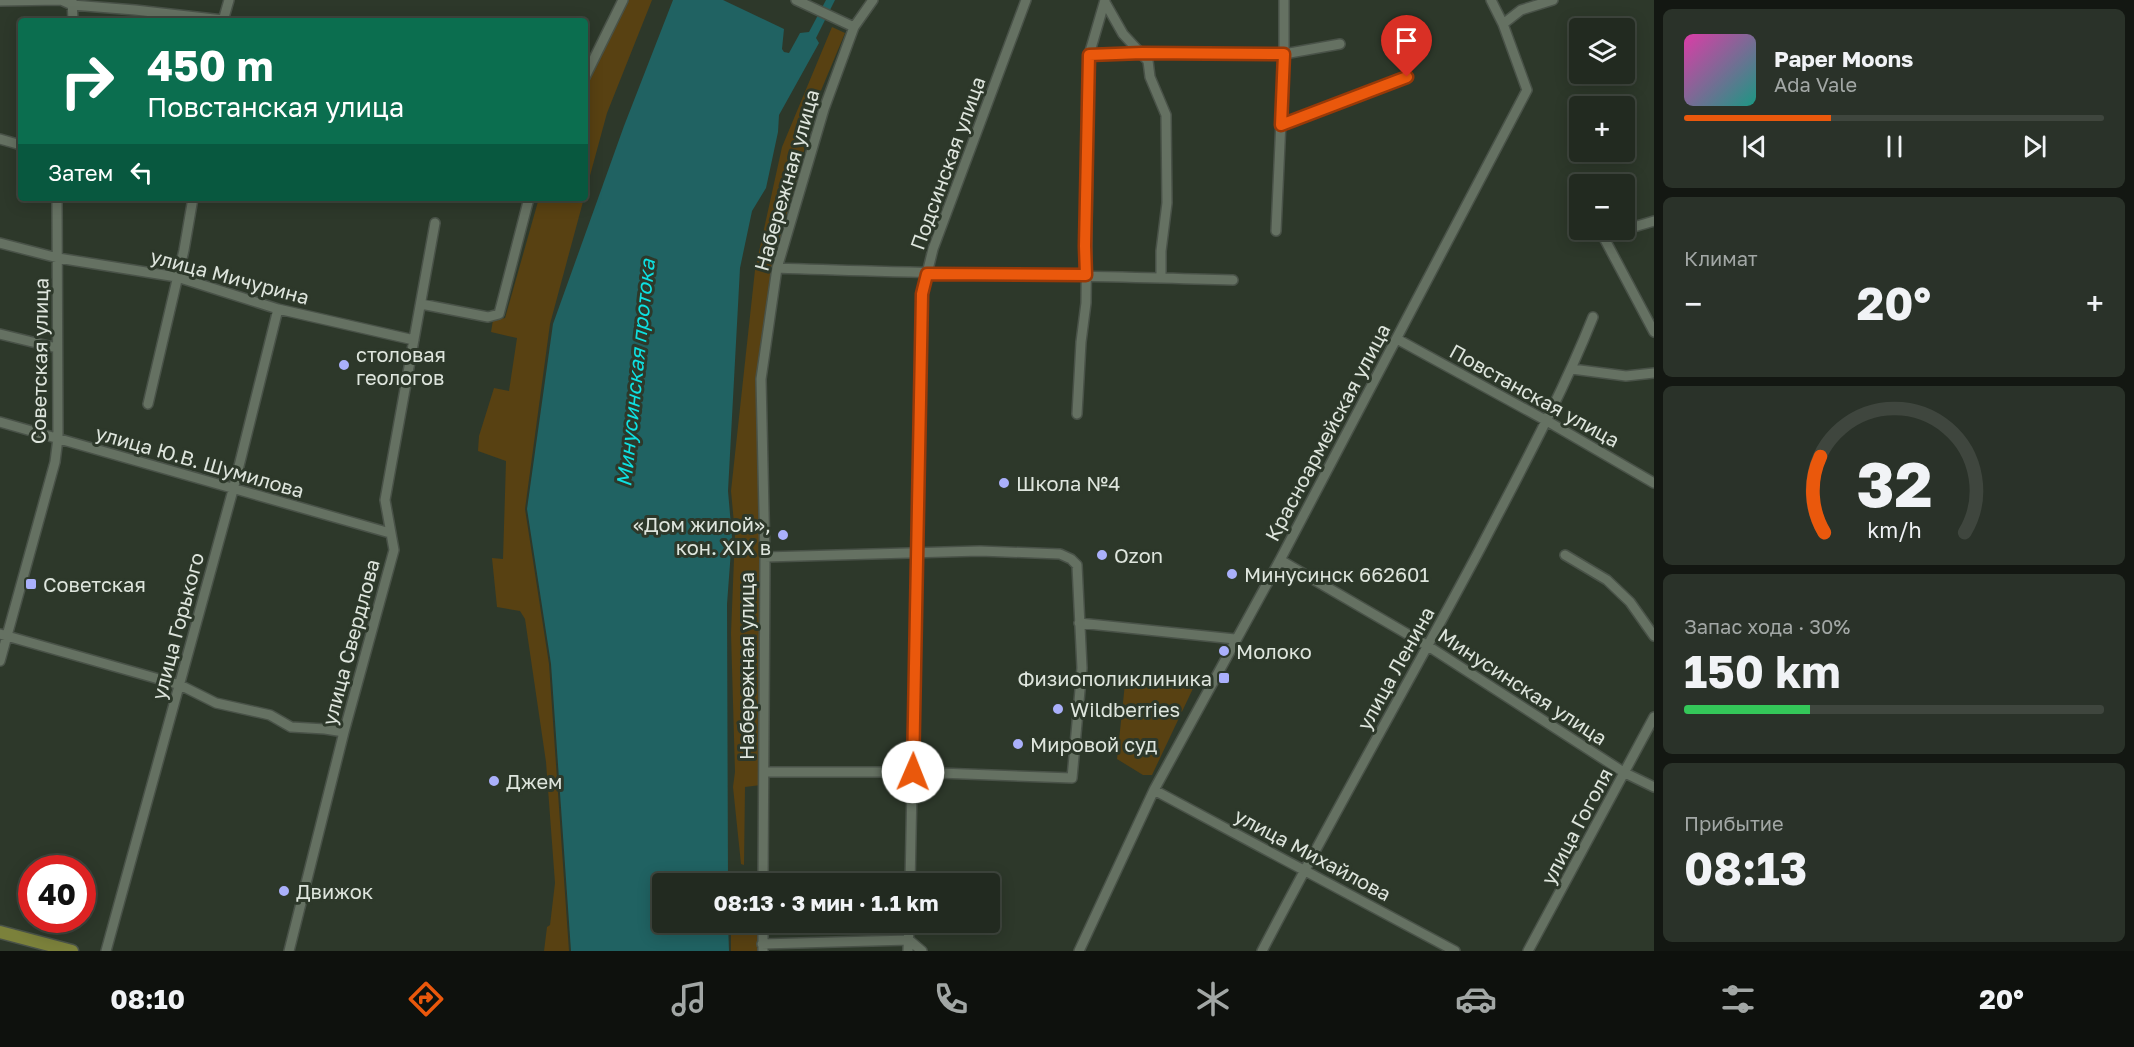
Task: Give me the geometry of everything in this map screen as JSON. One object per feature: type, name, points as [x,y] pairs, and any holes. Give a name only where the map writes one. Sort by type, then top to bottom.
[{"type":"main road","points":[[0,932],[72,951]]},
{"type":"street","points":[[0,1],[61,0],[205,18]]},
{"type":"street","points":[[224,18],[229,0]]},
{"type":"street","points":[[588,71],[623,0]]},
{"type":"street","name":"Набережная улица","points":[[763,873],[765,557],[761,379],[777,268],[824,109],[854,27],[873,0]]},
{"type":"street","name":"Подсинская улица","points":[[910,873],[922,294],[933,249],[1026,0]]},
{"type":"street","points":[[1276,231],[1284,54],[1284,0]]},
{"type":"street","points":[[1491,0],[1503,24],[1521,10],[1542,1],[1552,0]]},
{"type":"street","points":[[798,1],[854,27]]},
{"type":"street","points":[[1106,2],[1123,34],[1148,61],[1150,77],[1166,116],[1167,203],[1161,251],[1161,278]]},
{"type":"street","points":[[1077,414],[1086,275],[1089,55],[1106,2]]},
{"type":"street","points":[[72,3],[73,18]]},
{"type":"street","name":"Красноармейская улица","points":[[1079,951],[1154,790],[1280,560],[1527,90],[1503,24]]},
{"type":"street","points":[[1089,55],[1284,54],[1340,44]]},
{"type":"street","points":[[1281,125],[1407,77]]},
{"type":"street","points":[[0,139],[18,144]]},
{"type":"street","name":"Советская улица","points":[[0,661],[3,634],[55,462],[58,438],[57,201]]},
{"type":"street","points":[[148,404],[192,201]]},
{"type":"street","points":[[421,304],[488,317],[499,314],[528,201]]},
{"type":"street","points":[[1635,225],[1654,221]]},
{"type":"street","name":"улица Свердлова","points":[[289,951],[344,732],[394,550],[386,500],[435,223]]},
{"type":"street","points":[[1607,240],[1654,332]]},
{"type":"street","name":"улица Мичурина","points":[[0,243],[58,258],[177,277],[278,309],[414,340]]},
{"type":"street","points":[[777,268],[927,274],[1086,275],[1233,280]]},
{"type":"street","name":"улица Горького","points":[[106,951],[233,490],[278,309]]},
{"type":"street","name":"улица Ленина","points":[[1262,951],[1304,869],[1428,646],[1547,421],[1572,369],[1593,317]]},
{"type":"street","points":[[0,334],[57,348]]},
{"type":"street","name":"Повстанская улица","points":[[1397,339],[1654,483]]},
{"type":"street","points":[[1572,369],[1626,376],[1654,373]]},
{"type":"street","name":"улица Ю.В. Шумилова","points":[[0,422],[390,533]]},
{"type":"street","points":[[764,772],[913,772],[1072,778],[1082,668],[1077,564],[1060,554],[980,551],[765,557]]},
{"type":"street","points":[[1565,555],[1607,580],[1630,602],[1654,636]]},
{"type":"street","name":"Минусинская улица","points":[[1280,560],[1428,646],[1625,773],[1654,787]]},
{"type":"street","points":[[1079,623],[1235,639]]},
{"type":"street","points":[[3,634],[180,685],[216,704],[270,715],[291,728],[344,732]]},
{"type":"street","name":"улица Гоголя","points":[[1528,951],[1654,717]]},
{"type":"street","name":"улица Михайлова","points":[[1154,790],[1455,951]]},
{"type":"street","points":[[908,951],[909,933]]},
{"type":"street","points":[[763,947],[909,940],[922,951]]},
{"type":"shaded area","points":[[629,0],[652,0],[607,113],[588,183],[588,79]]},
{"type":"shaded area","points":[[832,27],[845,33],[815,105],[791,205],[759,380],[762,557],[761,785],[745,787],[744,865],[741,864],[733,787],[735,772],[731,633],[735,534],[731,491],[755,270],[782,147]]},
{"type":"shaded area","points":[[538,201],[583,201],[550,324],[525,509],[549,664],[569,951],[544,951],[555,883],[546,762],[525,619],[520,611],[497,607],[492,558],[503,559],[506,461],[478,451],[479,436],[494,388],[509,391],[517,338],[491,332],[493,320],[505,318]]},
{"type":"shaded area","points":[[1126,674],[1197,680],[1152,775],[1143,775],[1117,759]]},
{"type":"shaded area","points":[[731,933],[758,933],[757,951],[731,951]]},
{"type":"water","name":"Минусинская протока","points":[[673,0],[723,0],[784,29],[782,49],[789,53],[800,33],[809,32],[826,0],[835,0],[816,38],[819,43],[779,115],[778,132],[766,188],[752,211],[740,268],[728,491],[732,537],[727,604],[728,873],[652,873],[652,933],[728,933],[729,951],[571,951],[551,664],[527,509],[553,324],[624,126]]},
{"type":"place","name":"столовая геологов","points":[[344,365]]},
{"type":"place","name":"Школа №4","points":[[1004,483]]},
{"type":"place","name":"«Дом жилой», кон. ХIХ в","points":[[783,535]]},
{"type":"place","name":"Ozon","points":[[1102,555]]},
{"type":"place","name":"Минусинск 662601","points":[[1232,574]]},
{"type":"place","name":"Советская","points":[[31,584]]},
{"type":"place","name":"Молоко","points":[[1224,651]]},
{"type":"place","name":"Физиополиклиника","points":[[1224,678]]},
{"type":"place","name":"Wildberries","points":[[1058,709]]},
{"type":"place","name":"Мировой суд","points":[[1018,744]]},
{"type":"place","name":"Джем","points":[[494,781]]},
{"type":"place","name":"Движок","points":[[284,891]]},
{"type":"route","points":[[913,772],[922,294],[927,274],[1086,275],[1089,55],[1284,54],[1281,125],[1407,77]]}]
